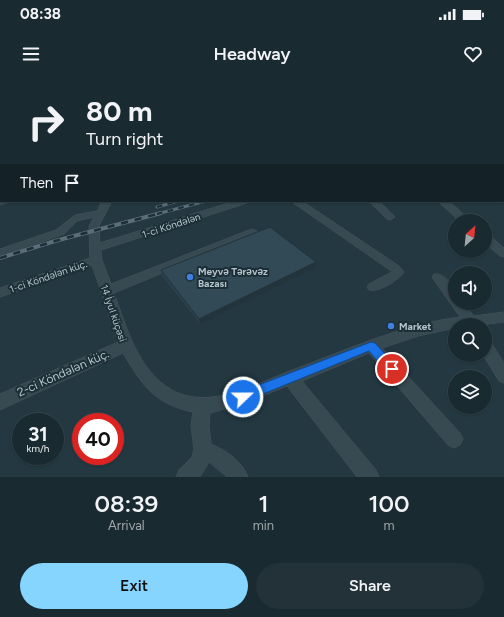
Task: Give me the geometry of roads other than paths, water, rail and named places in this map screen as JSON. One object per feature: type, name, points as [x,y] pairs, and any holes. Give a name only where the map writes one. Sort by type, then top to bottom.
[{"type":"street","name":"1-ci Köndələn","points":[[97,254],[241,202]]},
{"type":"street","points":[[297,202],[398,272],[396,275],[373,287]]},
{"type":"street","points":[[375,202],[390,217]]},
{"type":"street","points":[[444,202],[458,214]]},
{"type":"street","name":"14 İyul küçəsi","points":[[104,207],[94,226],[97,254],[106,291],[126,345],[145,376],[153,385],[166,395],[186,403],[202,406],[219,404],[243,397],[371,346],[417,331],[448,326]]},
{"type":"street","points":[[0,253],[60,232],[74,219],[104,207]]},
{"type":"street","points":[[106,291],[253,232]]},
{"type":"street","points":[[492,243],[504,253]]},
{"type":"street","name":"1-ci Köndələn küç.","points":[[0,293],[97,254]]},
{"type":"street","points":[[438,277],[448,291]]},
{"type":"street","name":"14 İyul küçəsi","points":[[492,319],[504,317]]},
{"type":"street","name":"2-ci Köndələn küç.","points":[[0,402],[126,345]]},
{"type":"street","points":[[371,346],[454,440]]},
{"type":"street","points":[[492,356],[504,376]]},
{"type":"street","points":[[290,378],[370,477]]},
{"type":"street","points":[[186,477],[195,469],[200,461],[203,449],[200,426],[202,406]]},
{"type":"street","points":[[203,449],[217,456],[233,469],[238,477]]},
{"type":"railway","points":[[157,207],[174,202]]},
{"type":"railway","points":[[157,214],[202,202]]},
{"type":"railway","points":[[0,258],[55,241],[161,213]]},
{"type":"place","name":"Meyvə Tərəvəz Bazası","points":[[190,277]]},
{"type":"place","name":"Market","points":[[391,326]]}]
